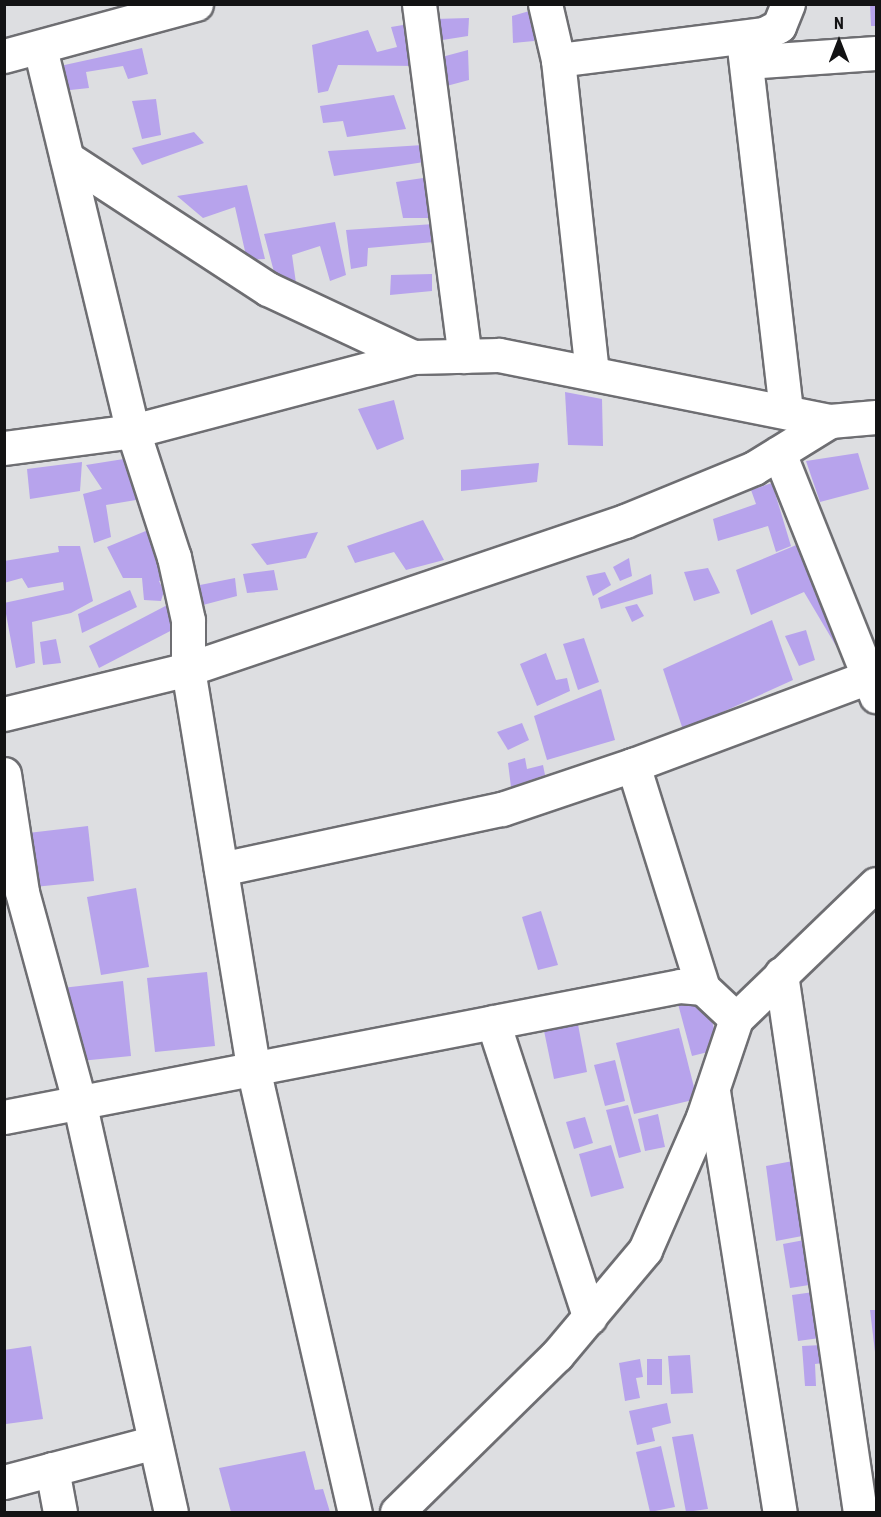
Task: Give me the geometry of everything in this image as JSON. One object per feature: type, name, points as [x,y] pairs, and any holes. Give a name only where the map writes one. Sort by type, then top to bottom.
[{"type":"street","points":[[4,56],[196,4]]},
{"type":"street","points":[[419,4],[465,356]]},
{"type":"street","points":[[545,4],[558,60],[592,371]]},
{"type":"street","points":[[745,50],[778,26],[788,4]]},
{"type":"street","points":[[40,48],[133,431],[184,599],[188,620],[188,669],[253,1068],[356,1512]]},
{"type":"street","points":[[558,60],[745,50],[876,53]]},
{"type":"street","points":[[745,50],[786,411]]},
{"type":"street","points":[[67,158],[268,289],[413,357]]},
{"type":"street","points":[[4,448],[133,431],[413,357],[499,355],[592,371],[830,421],[876,417]]},
{"type":"street","points":[[4,714],[188,669],[625,521],[754,468],[830,421]]},
{"type":"street","points":[[221,869],[502,809],[872,687],[778,453]]},
{"type":"street","points":[[633,765],[703,988],[736,1019]]},
{"type":"street","points":[[4,774],[13,894],[79,1101],[171,1512]]},
{"type":"street","points":[[397,1512],[590,1318],[645,1250],[713,1088],[736,1019],[876,884]]},
{"type":"street","points":[[781,974],[860,1512]]},
{"type":"street","points":[[4,1117],[680,986],[703,988]]},
{"type":"street","points":[[493,1022],[590,1318]]},
{"type":"street","points":[[713,1088],[780,1512]]},
{"type":"street","points":[[4,1482],[155,1442]]},
{"type":"street","points":[[52,1469],[60,1512]]},
{"type":"building","points":[[870,4],[876,4],[876,26],[871,26]]},
{"type":"building","points":[[533,10],[534,41],[513,43],[512,16]]},
{"type":"building","points":[[469,18],[468,36],[436,41],[434,19]]},
{"type":"building","points":[[409,24],[415,66],[338,65],[328,91],[318,93],[312,45],[368,30],[377,52],[397,47],[391,27]]},
{"type":"building","points":[[142,48],[148,74],[128,79],[123,66],[86,72],[89,88],[61,91],[60,66]]},
{"type":"building","points":[[468,50],[469,80],[439,88],[438,58]]},
{"type":"building","points":[[394,95],[406,129],[347,137],[343,121],[323,123],[320,106]]},
{"type":"building","points":[[156,99],[161,135],[142,139],[132,101]]},
{"type":"building","points":[[194,132],[204,143],[142,165],[132,148]]},
{"type":"building","points":[[423,145],[424,162],[334,176],[328,151]]},
{"type":"building","points":[[430,177],[436,218],[403,218],[396,182]]},
{"type":"building","points":[[247,185],[265,259],[247,260],[235,207],[203,218],[177,196]]},
{"type":"building","points":[[335,222],[346,275],[330,281],[320,246],[292,255],[296,283],[278,287],[264,234]]},
{"type":"building","points":[[434,224],[434,242],[368,248],[367,266],[351,269],[346,230]]},
{"type":"building","points":[[432,274],[432,291],[390,295],[391,275]]},
{"type":"building","points":[[565,392],[602,399],[603,446],[568,445]]},
{"type":"building","points":[[394,400],[404,439],[377,450],[358,409]]},
{"type":"building","points":[[858,453],[869,489],[820,502],[806,461]]},
{"type":"building","points":[[130,458],[142,499],[106,505],[111,537],[94,543],[83,494],[102,489],[86,465]]},
{"type":"building","points":[[82,462],[80,491],[30,499],[27,469]]},
{"type":"building","points":[[539,463],[537,482],[461,491],[461,470]]},
{"type":"building","points":[[772,483],[791,546],[776,552],[768,526],[718,541],[713,519],[756,504],[751,490]]},
{"type":"building","points":[[423,520],[444,560],[406,570],[394,552],[355,563],[347,546]]},
{"type":"building","points":[[153,528],[170,577],[159,581],[164,591],[161,601],[144,600],[142,578],[123,578],[107,547]]},
{"type":"building","points":[[318,532],[306,558],[267,565],[251,544]]},
{"type":"building","points":[[806,541],[857,649],[842,656],[804,592],[751,615],[736,570]]},
{"type":"building","points":[[58,546],[80,546],[93,601],[71,613],[32,622],[35,663],[16,668],[4,603],[64,590],[63,582],[28,588],[22,578],[4,583],[4,561],[59,552]]},
{"type":"building","points":[[629,558],[632,576],[620,581],[613,567]]},
{"type":"building","points":[[708,568],[720,593],[694,601],[684,572]]},
{"type":"building","points":[[274,570],[278,590],[247,593],[243,574]]},
{"type":"building","points":[[605,572],[611,585],[593,596],[586,576]]},
{"type":"building","points":[[651,574],[653,594],[601,609],[598,598]]},
{"type":"building","points":[[235,578],[237,596],[203,605],[200,585]]},
{"type":"building","points":[[130,590],[137,607],[82,633],[78,614]]},
{"type":"building","points":[[173,602],[178,627],[99,668],[89,646]]},
{"type":"building","points":[[637,604],[644,616],[632,622],[625,607]]},
{"type":"building","points":[[772,620],[793,680],[683,730],[663,669]]},
{"type":"building","points":[[806,630],[815,660],[799,666],[785,636]]},
{"type":"building","points":[[584,638],[599,682],[578,690],[563,644]]},
{"type":"building","points":[[56,639],[61,663],[43,665],[40,642]]},
{"type":"building","points":[[546,653],[556,680],[567,678],[570,691],[537,706],[520,664]]},
{"type":"building","points":[[601,689],[615,740],[547,760],[534,716]]},
{"type":"building","points":[[522,723],[529,740],[508,750],[497,732]]},
{"type":"building","points":[[525,758],[527,769],[543,765],[545,775],[511,787],[508,763]]},
{"type":"building","points":[[88,826],[94,881],[34,887],[28,833]]},
{"type":"building","points":[[136,888],[149,967],[101,975],[87,897]]},
{"type":"building","points":[[541,911],[558,965],[538,970],[522,917]]},
{"type":"building","points":[[207,972],[215,1046],[155,1052],[147,978]]},
{"type":"building","points":[[123,981],[131,1056],[70,1062],[62,988]]},
{"type":"building","points":[[705,997],[720,1049],[692,1056],[678,1004]]},
{"type":"building","points":[[577,1019],[587,1072],[554,1079],[543,1026]]},
{"type":"building","points":[[679,1028],[697,1099],[634,1114],[616,1043]]},
{"type":"building","points":[[615,1060],[625,1101],[605,1106],[594,1065]]},
{"type":"building","points":[[628,1105],[641,1152],[619,1158],[606,1110]]},
{"type":"building","points":[[658,1114],[665,1147],[645,1151],[638,1119]]},
{"type":"building","points":[[585,1117],[593,1143],[574,1149],[566,1122]]},
{"type":"building","points":[[611,1145],[624,1188],[591,1197],[579,1154]]},
{"type":"building","points":[[804,1159],[818,1233],[776,1241],[766,1166]]},
{"type":"building","points":[[815,1238],[822,1283],[790,1288],[783,1244]]},
{"type":"building","points":[[821,1291],[827,1337],[798,1341],[792,1295]]},
{"type":"building","points":[[870,1310],[876,1310],[876,1352],[875,1352]]},
{"type":"building","points":[[822,1345],[823,1363],[815,1364],[816,1386],[805,1386],[802,1346]]},
{"type":"building","points":[[31,1346],[43,1419],[6,1424],[4,1350]]},
{"type":"building","points":[[690,1355],[693,1393],[671,1394],[668,1356]]},
{"type":"building","points":[[640,1359],[643,1377],[636,1378],[640,1398],[625,1401],[619,1363]]},
{"type":"building","points":[[647,1359],[662,1359],[662,1385],[647,1385]]},
{"type":"building","points":[[667,1403],[671,1423],[652,1428],[655,1441],[637,1445],[629,1411]]},
{"type":"building","points":[[693,1434],[708,1509],[686,1512],[672,1437]]},
{"type":"building","points":[[661,1446],[675,1507],[650,1512],[636,1452]]},
{"type":"building","points":[[305,1451],[315,1490],[323,1489],[330,1512],[231,1512],[219,1468]]}]
